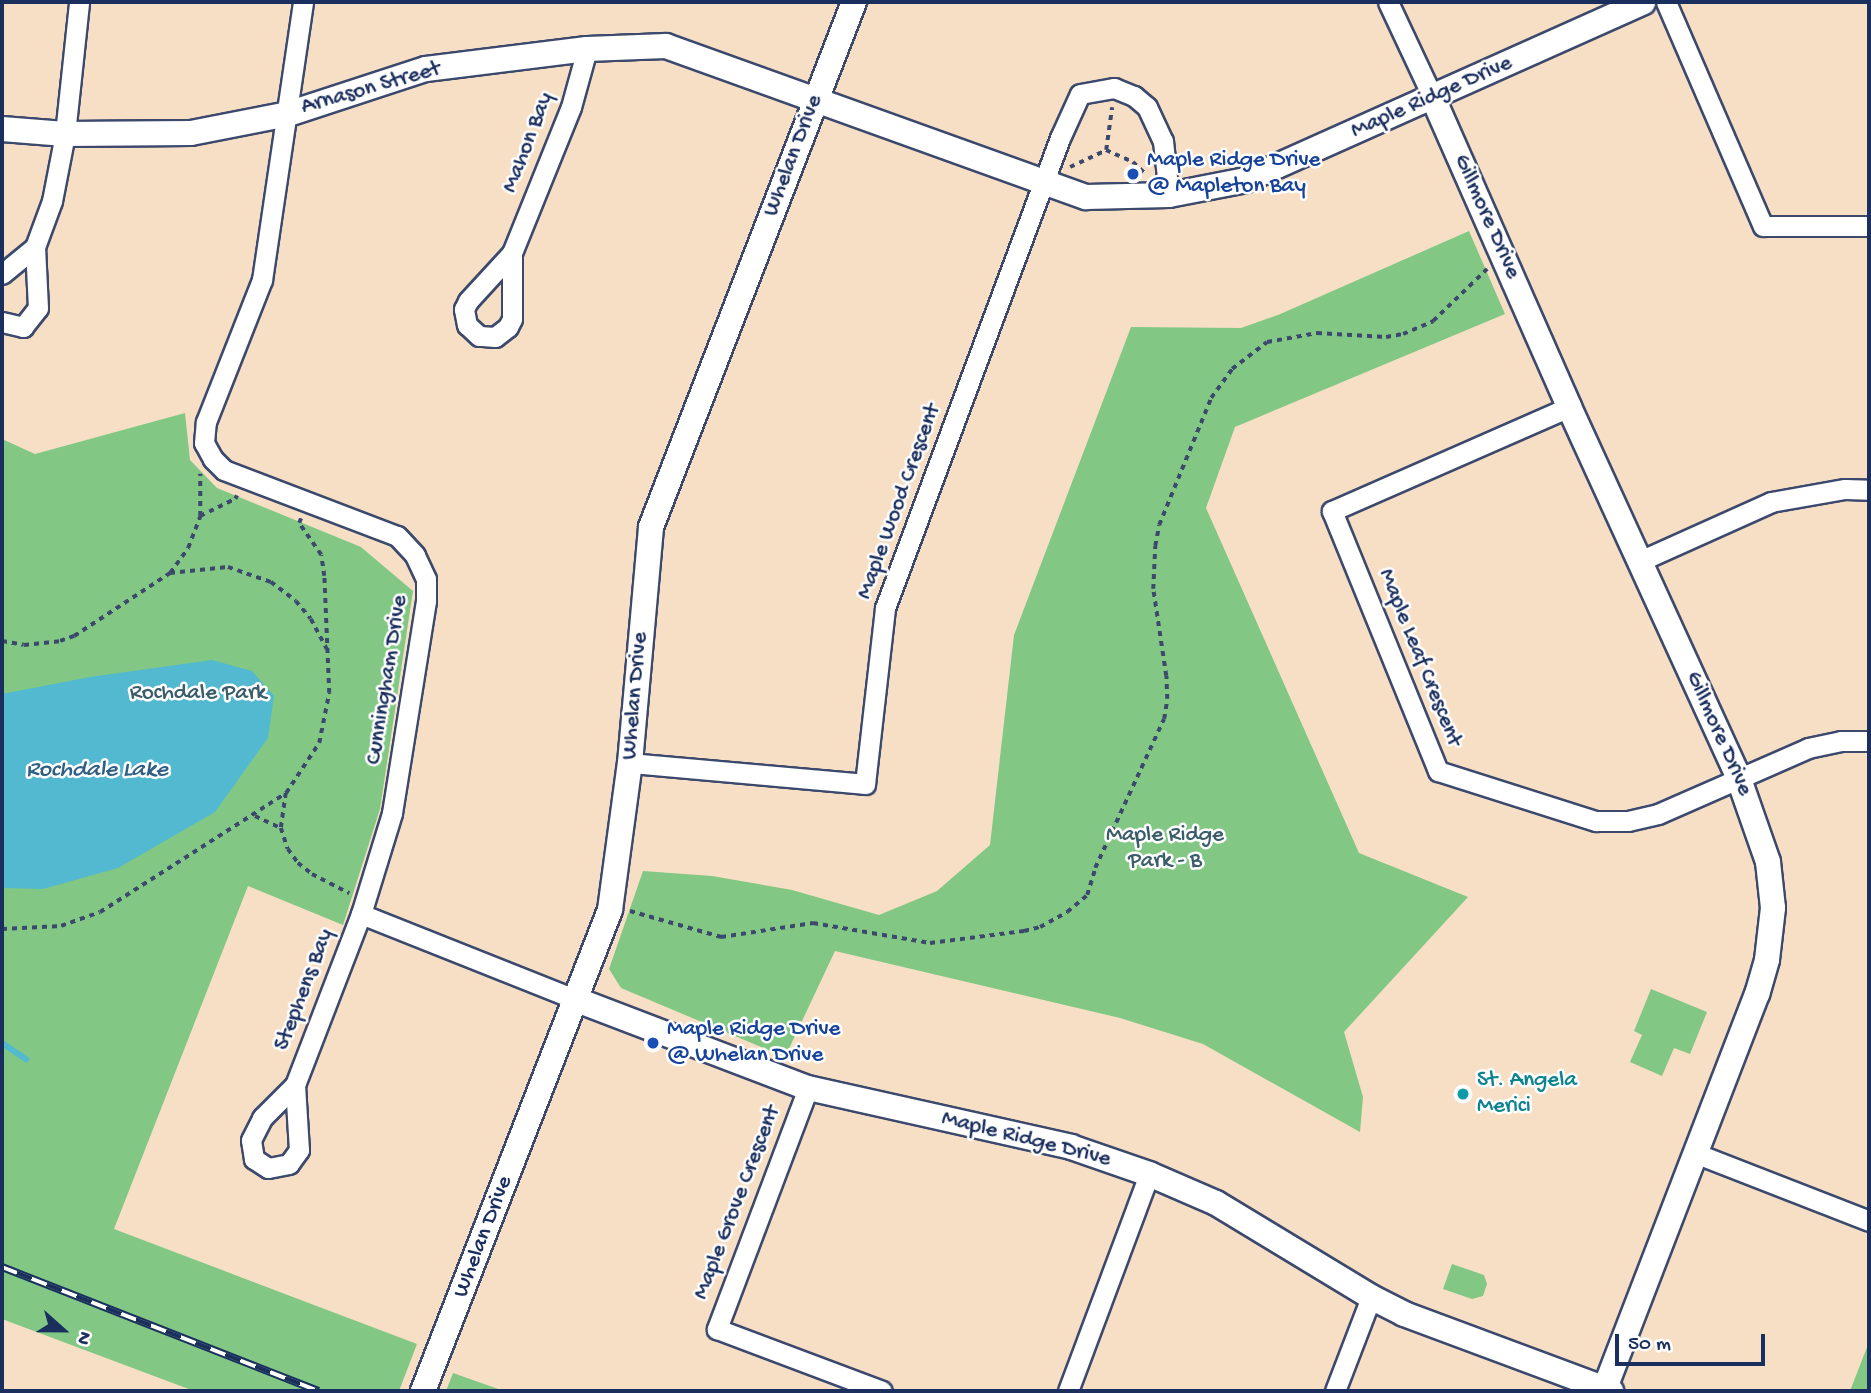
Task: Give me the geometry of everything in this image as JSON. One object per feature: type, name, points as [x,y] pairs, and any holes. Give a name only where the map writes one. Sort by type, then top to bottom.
[{"type":"street","points":[[2,322],[23,327],[38,308],[35,247],[52,201],[65,134],[79,2]]},
{"type":"street","points":[[213,459],[204,443],[206,422],[262,279],[303,2]]},
{"type":"street","name":"Whelan Drive","points":[[423,1391],[610,910],[630,763],[651,527],[854,2]]},
{"type":"street","points":[[1388,2],[1433,98]]},
{"type":"street","name":"Maple Ridge Drive","points":[[815,100],[1086,197],[1169,195],[1246,180],[1643,2]]},
{"type":"street","points":[[1667,2],[1763,226],[1869,226]]},
{"type":"street","name":"Arnason Street","points":[[2,129],[65,134],[191,133],[288,114],[426,69],[587,49],[666,46],[815,100]]},
{"type":"street","name":"Mahon Bay","points":[[512,253],[571,107],[587,49]]},
{"type":"street","points":[[1044,182],[1080,94],[1114,88],[1134,96],[1147,107],[1163,141],[1169,195]]},
{"type":"street","name":"Gillmore Drive","points":[[1433,98],[1569,407],[1739,779],[1768,862],[1773,908],[1768,947],[1757,994],[1606,1390]]},
{"type":"street","name":"Maple Wood Crescent","points":[[630,763],[865,785],[885,608],[1044,182]]},
{"type":"street","points":[[2,274],[35,247]]},
{"type":"street","name":"Maple Leaf Crescent","points":[[1569,407],[1332,511],[1438,771],[1596,821],[1628,821],[1658,814],[1739,779]]},
{"type":"street","name":"Cunningham Drive","points":[[213,459],[224,470],[244,479],[397,536],[415,555],[426,579],[426,601],[392,813],[364,906]]},
{"type":"street","points":[[1640,561],[1771,502],[1845,489],[1869,491]]},
{"type":"street","points":[[1739,779],[1808,748],[1841,741],[1869,741]]},
{"type":"street","points":[[364,906],[577,1000]]},
{"type":"street","name":"Stephens Bay","points":[[295,1085],[364,906]]},
{"type":"street","name":"Maple Ridge Drive","points":[[577,1000],[808,1088],[1072,1147],[1149,1174],[1216,1203],[1371,1297],[1405,1314],[1606,1390]]},
{"type":"street","name":"Maple Grove Crescent","points":[[808,1088],[717,1329],[882,1391]]},
{"type":"street","points":[[1695,1153],[1869,1221]]},
{"type":"street","points":[[1068,1391],[1149,1174]]},
{"type":"street","points":[[1335,1391],[1371,1297]]},
{"type":"path","points":[[1105,150],[1114,88]]},
{"type":"path","points":[[1044,182],[1105,150]]},
{"type":"path","points":[[1105,150],[1133,162],[1169,195]]},
{"type":"path","points":[[610,910],[632,912],[722,937],[813,923],[930,943],[1024,931],[1040,927],[1067,912],[1087,895],[1095,868],[1164,719],[1167,676],[1153,589],[1155,546],[1159,525],[1211,398],[1232,369],[1266,342],[1317,333],[1386,337],[1403,334],[1433,321],[1482,271],[1504,260]]},
{"type":"path","points":[[2,641],[44,645],[74,636],[170,573],[188,548],[201,516],[198,476],[213,459]]},
{"type":"path","points":[[201,516],[235,499],[244,479]]},
{"type":"path","points":[[2,929],[61,926],[100,912],[286,793],[318,743],[326,718],[330,674],[321,555],[299,523],[307,503]]},
{"type":"path","points":[[170,573],[228,567],[271,582],[304,610],[328,650]]},
{"type":"path","points":[[286,793],[281,828],[288,849],[298,863],[364,906]]},
{"type":"path","points":[[254,815],[281,828]]},
{"type":"green space","name":"Maple Ridge Park - B","points":[[1469,231],[1505,314],[1235,427],[1206,508],[1359,853],[1468,897],[1344,1032],[1363,1097],[1360,1132],[1203,1044],[1120,1018],[835,951],[785,1057],[621,988],[609,969],[643,871],[712,876],[792,890],[879,915],[937,891],[990,845],[1014,635],[1131,327],[1241,328],[1278,315]]},
{"type":"green space","name":"Rochdale Park","points":[[185,413],[190,460],[217,488],[361,547],[413,591],[380,809],[343,925],[248,886],[114,1229],[417,1344],[399,1391],[194,1391],[2,1319],[2,439],[35,454]]},
{"type":"green space","points":[[1651,989],[1707,1012],[1690,1054],[1674,1048],[1662,1076],[1630,1062],[1642,1035],[1634,1031]]},
{"type":"green space","points":[[1452,1264],[1484,1275],[1487,1284],[1483,1296],[1472,1299],[1443,1289]]},
{"type":"green space","points":[[1869,1342],[1869,1391],[1850,1391]]},
{"type":"green space","points":[[453,1373],[504,1391],[446,1391]]},
{"type":"water","name":"Rochdale Lake","points":[[212,660],[252,671],[274,696],[268,738],[215,812],[118,868],[43,889],[2,888],[2,694],[90,677]]},
{"type":"waterway","points":[[2,1043],[26,1059]]},
{"type":"railway","points":[[2,1267],[319,1391]]},
{"type":"place","name":"Maple Ridge Drive @ Mapleton Bay","points":[[1133,174]]},
{"type":"place","name":"Maple Ridge Drive @ Whelan Drive","points":[[653,1043]]},
{"type":"place","name":"St. Angela Merici","points":[[1463,1094]]}]
